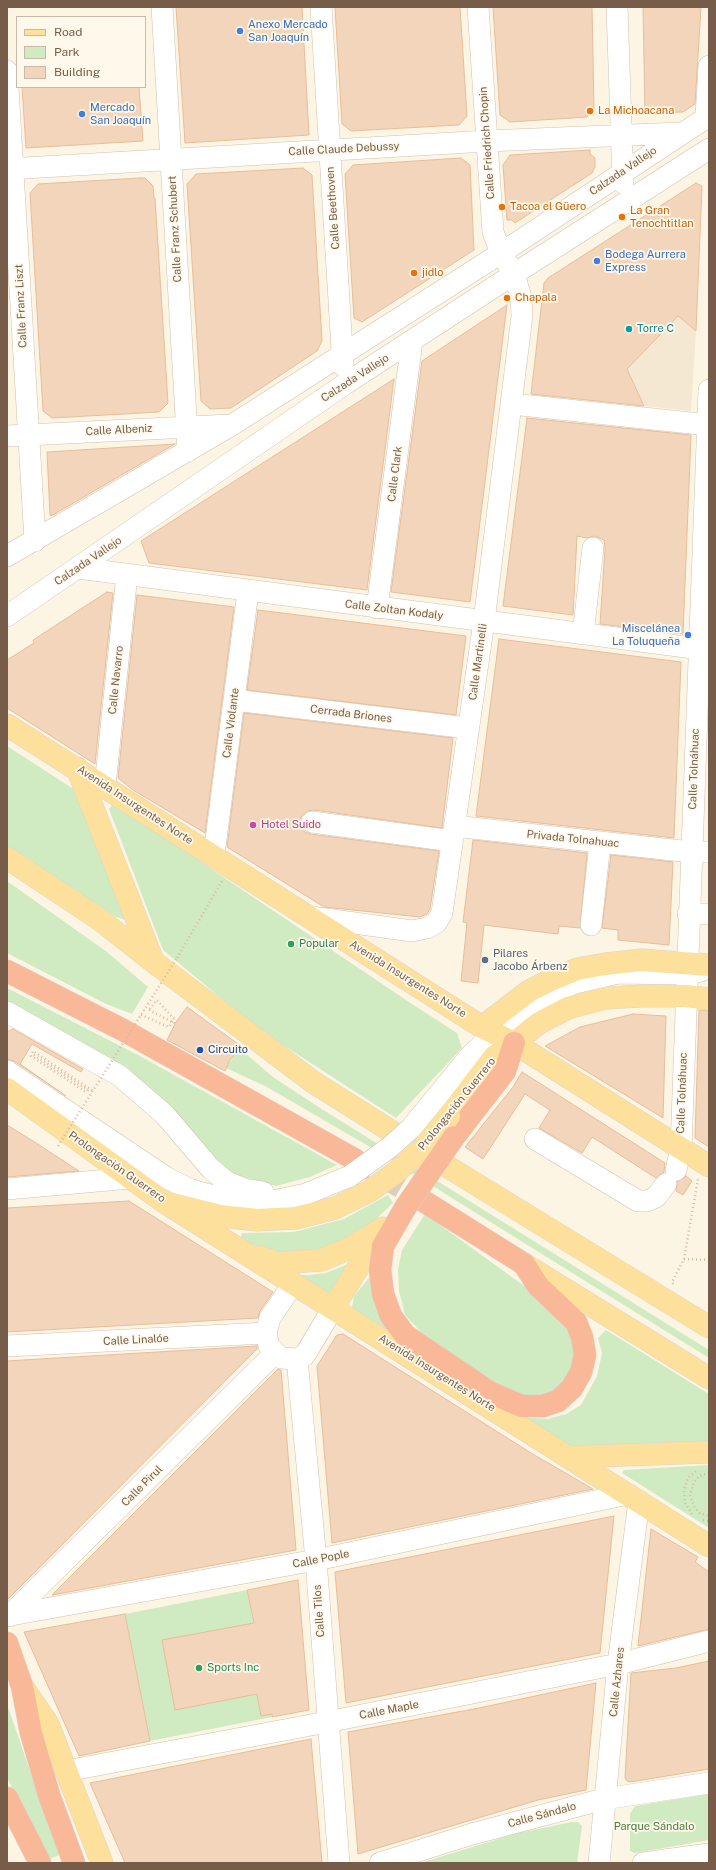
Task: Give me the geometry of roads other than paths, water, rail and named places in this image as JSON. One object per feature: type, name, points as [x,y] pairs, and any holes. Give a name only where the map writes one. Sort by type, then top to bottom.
[{"type":"highway","points":[[7,971],[123,1030],[352,1167]]},
{"type":"highway","points":[[410,1208],[524,1264],[538,1286],[576,1322],[582,1337],[585,1355],[581,1372],[572,1388],[558,1401],[543,1406],[522,1406],[491,1393],[405,1335],[391,1316],[383,1294],[380,1269],[383,1246],[410,1208],[454,1137],[505,1071],[514,1043]]},
{"type":"highway","points":[[7,1643],[22,1686],[33,1740],[49,1795],[74,1863]]},
{"type":"highway","points":[[7,1798],[40,1863]]},
{"type":"main road","name":"Avenida Insurgentes Norte","points":[[7,725],[489,1030],[514,1043],[681,1148],[703,1172]]},
{"type":"main road","points":[[77,768],[155,963]]},
{"type":"main road","points":[[7,858],[99,919],[313,1082],[391,1131]]},
{"type":"main road","points":[[489,1030],[530,991],[553,979],[577,970],[605,964],[640,960],[687,969],[709,965]]},
{"type":"main road","name":"Prolongación Guerrero","points":[[7,1089],[16,1100],[164,1202],[220,1216],[257,1220],[296,1218],[334,1208],[368,1192],[395,1173],[422,1149],[495,1056],[539,1023],[568,1008],[606,998],[686,996],[709,999]]},
{"type":"main road","points":[[448,1167],[709,1327]]},
{"type":"main road","name":"Avenida Insurgentes Norte","points":[[164,1202],[709,1546]]},
{"type":"main road","points":[[241,1250],[277,1263],[322,1260],[348,1249],[383,1228],[410,1208]]},
{"type":"main road","points":[[333,1308],[383,1228]]},
{"type":"main road","points":[[524,1264],[709,1378]]},
{"type":"main road","points":[[571,1458],[703,1461]]},
{"type":"main road","points":[[22,1686],[48,1724],[102,1863]]},
{"type":"street","name":"Calle Franz Schubert","points":[[162,7],[188,451]]},
{"type":"street","name":"Calle Beethoven","points":[[321,7],[345,384]]},
{"type":"street","name":"Calle Friedrich Chopin","points":[[478,7],[493,232],[501,253],[514,274]]},
{"type":"street","points":[[618,7],[623,203]]},
{"type":"street","points":[[708,116],[709,66]]},
{"type":"street","name":"Calle Franz Liszt","points":[[7,71],[10,168],[35,540]]},
{"type":"street","name":"Calzada Vallejo","points":[[7,556],[232,425],[501,253],[708,116]]},
{"type":"street","name":"Calle Claude Debussy","points":[[10,168],[487,141],[681,133]]},
{"type":"street","name":"Calzada Vallejo","points":[[7,616],[345,384],[623,203],[709,149]]},
{"type":"street","name":"Calle Martinelli","points":[[311,917],[412,931],[427,928],[436,923],[442,913],[484,621],[522,316],[521,297],[514,274]]},
{"type":"street","name":"Calle Clark","points":[[377,608],[412,341]]},
{"type":"street","name":"Calle Tolnáhuac","points":[[535,1139],[638,1201],[647,1201],[656,1197],[671,1177],[681,1148],[688,914],[700,852],[709,390]]},
{"type":"street","points":[[512,404],[708,425]]},
{"type":"street","name":"Calle Albeniz","points":[[7,436],[291,421]]},
{"type":"street","points":[[583,634],[593,548]]},
{"type":"street","name":"Calle Zoltan Kodaly","points":[[78,568],[377,608],[704,649]]},
{"type":"street","name":"Calle Navarro","points":[[105,786],[127,574]]},
{"type":"street","name":"Calle Violante","points":[[222,861],[234,700],[248,591]]},
{"type":"street","name":"Cerrada Briones","points":[[234,700],[468,728]]},
{"type":"street","name":"Privada Tolnahuac","points":[[312,822],[453,834],[600,842],[700,852]]},
{"type":"street","points":[[591,925],[600,842]]},
{"type":"street","points":[[688,914],[709,914]]},
{"type":"street","points":[[687,969],[709,971]]},
{"type":"street","points":[[687,969],[709,984]]},
{"type":"street","points":[[7,1012],[120,1076],[165,1115],[211,1169],[227,1182],[244,1189],[296,1196]]},
{"type":"street","points":[[7,1071],[167,1178],[189,1189],[226,1199],[247,1202],[273,1201],[306,1194],[352,1167],[390,1148],[430,1105],[471,1055],[489,1030]]},
{"type":"street","points":[[7,1189],[131,1178]]},
{"type":"street","points":[[294,1284],[270,1318],[266,1333],[269,1346],[281,1358],[297,1359],[305,1355],[333,1308]]},
{"type":"street","name":"Calle Linalóe","points":[[7,1346],[266,1333]]},
{"type":"street","name":"Calle Pirul","points":[[9,1616],[275,1353]]},
{"type":"street","name":"Calle Tilos","points":[[297,1359],[316,1560],[327,1722],[339,1863]]},
{"type":"street","name":"Calle Pople","points":[[9,1616],[316,1560],[634,1498]]},
{"type":"street","name":"Calle Azhares","points":[[598,1863],[634,1498]]},
{"type":"street","name":"Calle Maple","points":[[66,1770],[327,1722],[618,1664],[709,1641]]},
{"type":"street","name":"Calle Sándalo","points":[[380,1863],[472,1834],[604,1799],[709,1783]]},
{"type":"street","points":[[643,1863],[709,1854]]},
{"type":"tunnel","points":[[354,1159],[425,1202]]},
{"type":"place","name":"Anexo Mercado San Joaquín","points":[[240,31]]},
{"type":"place","name":"La Michoacana","points":[[590,111]]},
{"type":"place","name":"Mercado San Joaquín","points":[[82,114]]},
{"type":"place","name":"Tacoa el Güero","points":[[502,207]]},
{"type":"place","name":"La Gran Tenochtitlan","points":[[622,217]]},
{"type":"place","name":"Bodega Aurrera Express","points":[[597,261]]},
{"type":"place","name":"jidlo","points":[[414,273]]},
{"type":"place","name":"Chapala","points":[[507,298]]},
{"type":"place","name":"Torre C","points":[[629,329]]},
{"type":"place","name":"Miscelánea La Toluqueña","points":[[688,635]]},
{"type":"place","name":"Hotel Suido","points":[[253,825]]},
{"type":"place","name":"Popular","points":[[291,944]]},
{"type":"place","name":"Pilares Jacobo Árbenz","points":[[485,960]]},
{"type":"place","name":"Circuito","points":[[200,1050]]},
{"type":"place","name":"Sports Inc","points":[[199,1668]]},
{"type":"park label","name":"Parque Sándalo","points":[[654,1827]]}]
